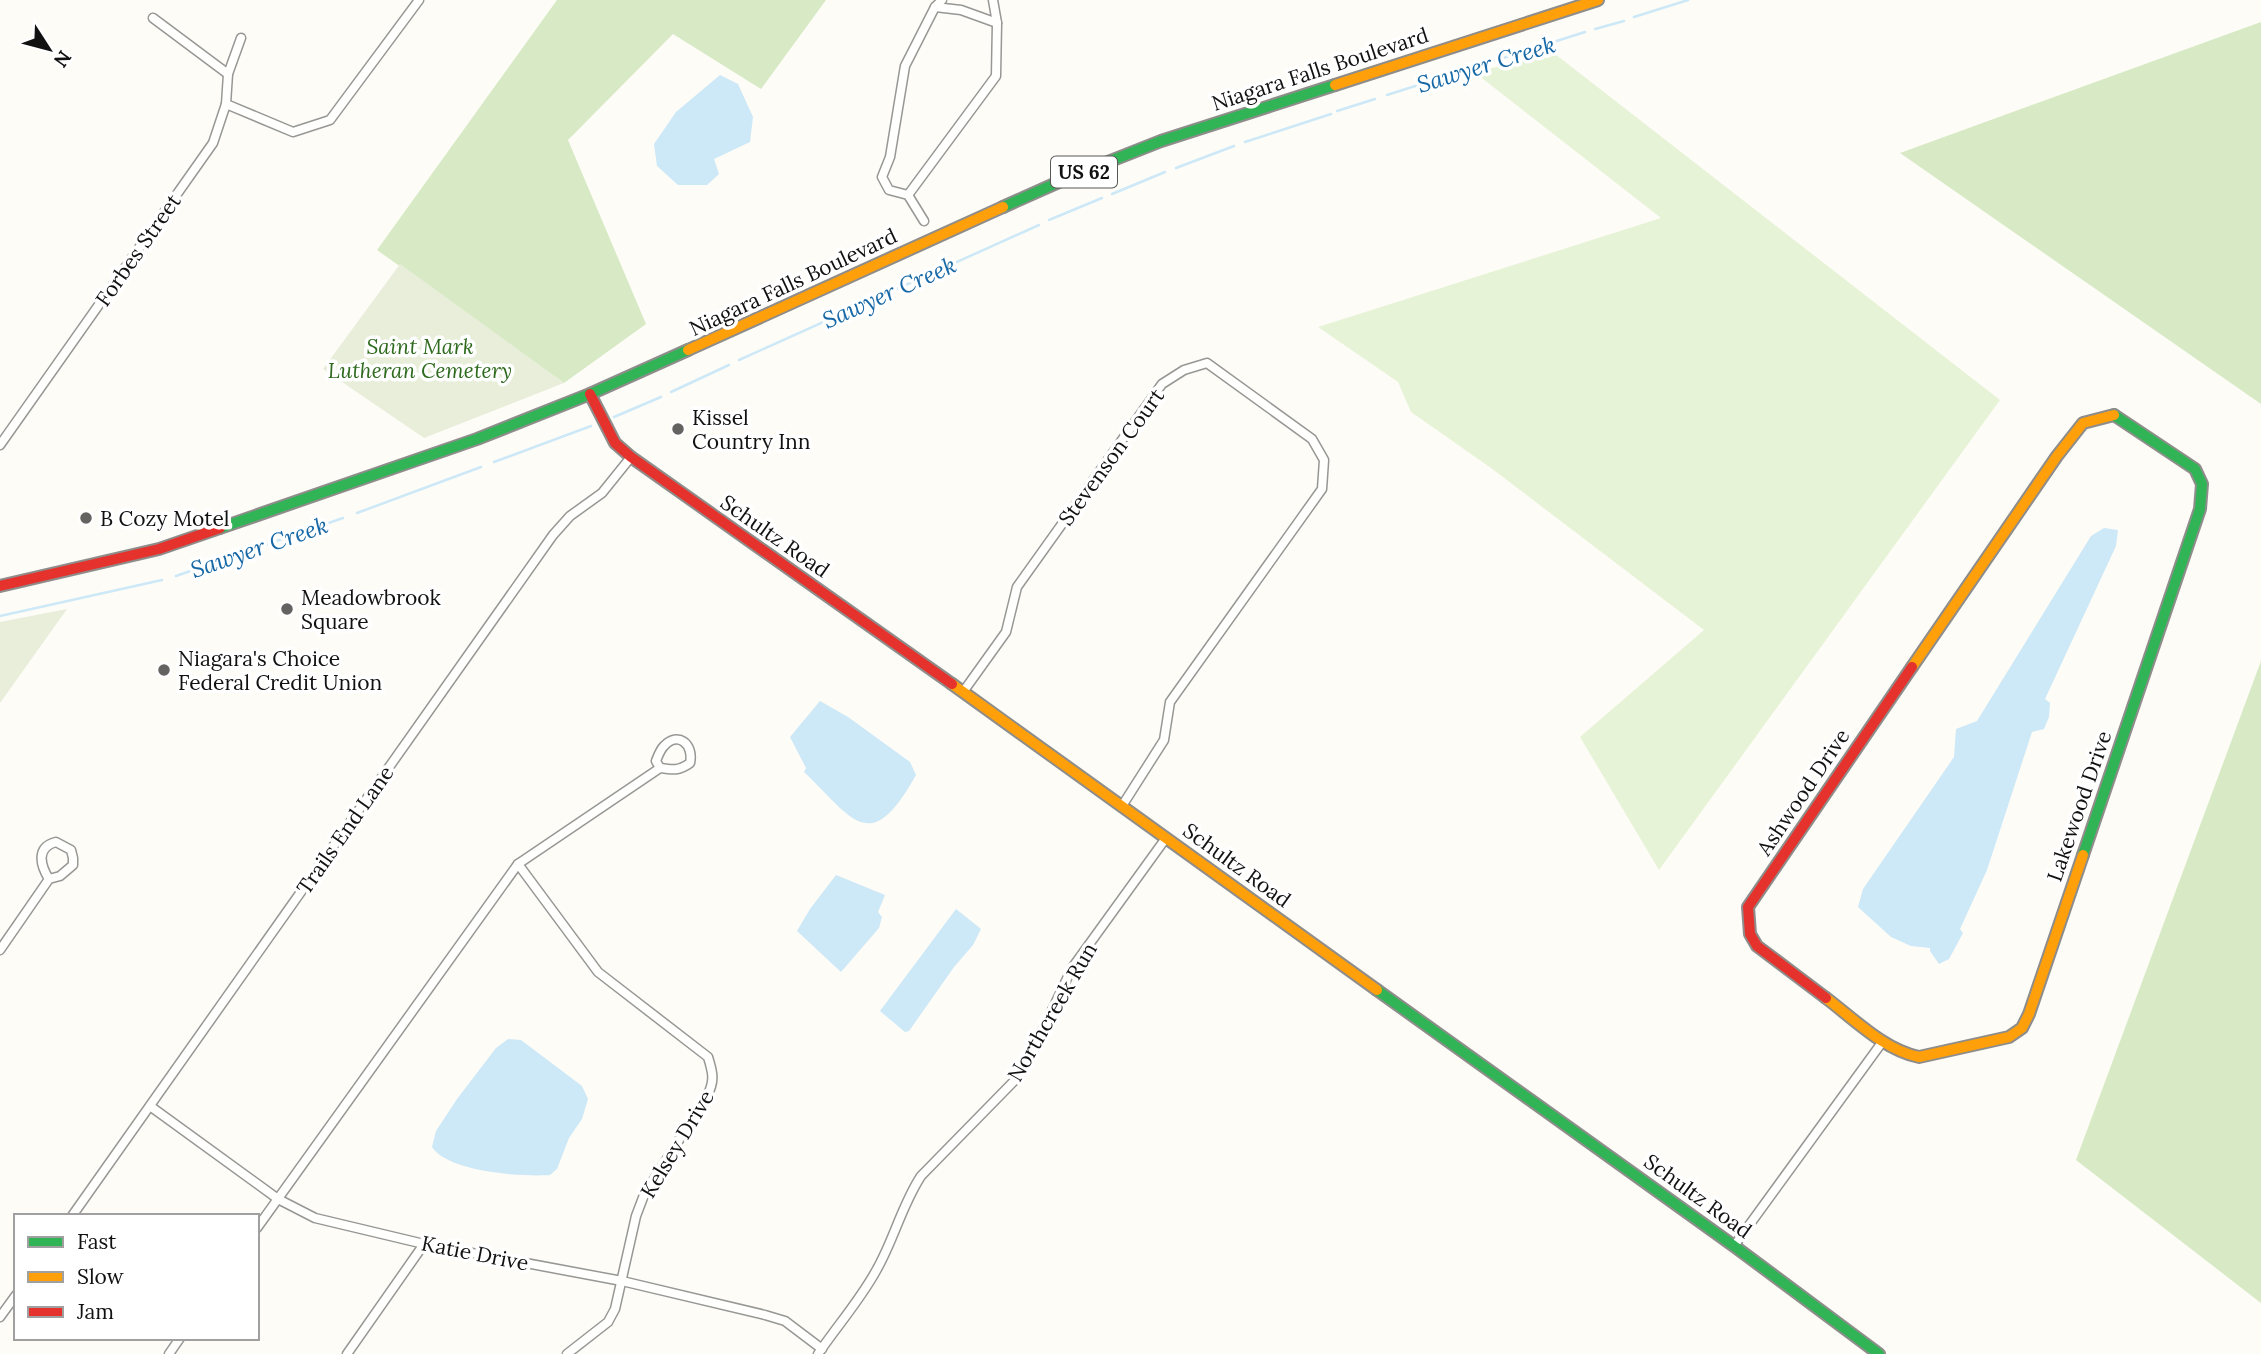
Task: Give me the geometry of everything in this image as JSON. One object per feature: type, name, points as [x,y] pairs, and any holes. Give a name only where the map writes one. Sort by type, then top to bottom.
[{"type":"street","points":[[226,104],[293,132],[330,120],[419,0]]},
{"type":"street","points":[[923,221],[908,195],[890,190],[882,177],[891,157],[905,66],[935,6],[942,0]]},
{"type":"street","points":[[908,195],[996,76],[997,23],[993,0]]},
{"type":"street","name":"Niagara Falls Boulevard","points":[[0,586],[159,550],[477,439],[590,394],[1050,187],[1161,141],[1598,0]]},
{"type":"street","points":[[935,6],[961,10],[997,23]]},
{"type":"street","points":[[153,19],[228,74]]},
{"type":"street","name":"Forbes Street","points":[[0,445],[213,143],[226,104],[228,74],[241,38]]},
{"type":"street","name":"Stevenson Court","points":[[963,692],[1006,632],[1017,587],[1024,575],[1162,384],[1184,370],[1207,363],[1312,439],[1324,460],[1322,489],[1170,702],[1164,740],[1122,806]]},
{"type":"street","name":"Schultz Road","points":[[590,394],[615,443],[631,457],[1122,806],[1734,1246],[1879,1354]]},
{"type":"street","name":"Ashwood Drive","points":[[1883,1041],[1757,947],[1750,934],[1748,906],[2057,456],[2083,423],[2114,415],[2184,460]]},
{"type":"street","name":"Trails End Lane","points":[[73,1214],[553,535],[570,516],[603,493],[631,457]]},
{"type":"street","name":"Lakewood Drive","points":[[1883,1041],[1904,1054],[1919,1057],[2009,1037],[2022,1028],[2200,509],[2203,498],[2202,484],[2195,470],[2184,460]]},
{"type":"street","points":[[259,1225],[518,864],[660,768],[676,770],[690,763],[690,746],[675,740],[665,744],[656,761],[660,768]]},
{"type":"street","name":"Northcreek Run","points":[[820,1351],[876,1273],[910,1193],[921,1176],[1017,1078],[1028,1061],[1072,968],[1166,838]]},
{"type":"street","points":[[0,950],[49,879],[60,876],[72,866],[71,850],[56,842],[43,849],[40,859],[49,879]]},
{"type":"street","name":"Kelsey Drive","points":[[518,864],[598,972],[708,1057],[714,1083],[644,1195],[636,1216],[615,1309],[608,1322],[567,1354]]},
{"type":"street","points":[[1734,1246],[1883,1041]]},
{"type":"street","name":"Katie Drive","points":[[150,1107],[278,1199],[315,1218],[424,1244],[622,1281],[785,1321],[820,1351]]},
{"type":"street","points":[[347,1354],[424,1244]]},
{"type":"street","points":[[0,1317],[14,1298]]},
{"type":"green space","points":[[557,0],[826,0],[761,89],[673,34],[568,140],[646,324],[564,383],[377,250]]},
{"type":"green space","points":[[2261,22],[2261,404],[1900,153]]},
{"type":"green space","points":[[1555,54],[2000,400],[1659,870],[1580,737],[1704,630],[1491,468],[1411,412],[1398,382],[1318,327],[1661,218],[1474,72]]},
{"type":"green space","name":"Saint Mark Lutheran Cemetery","points":[[400,264],[564,383],[424,438],[323,369]]},
{"type":"green space","points":[[67,609],[0,703],[0,622]]},
{"type":"green space","points":[[2261,661],[2261,1303],[2076,1160]]},
{"type":"water","points":[[720,75],[738,84],[753,117],[750,142],[714,159],[719,174],[707,185],[678,185],[657,166],[654,144],[676,112]]},
{"type":"water","points":[[2104,528],[2118,530],[2116,546],[2045,699],[2050,703],[2049,717],[2044,729],[2032,732],[1987,870],[1960,929],[1963,933],[1949,959],[1939,964],[1930,948],[1911,946],[1891,937],[1858,907],[1863,889],[1954,757],[1956,729],[1977,721],[2091,536]]},
{"type":"water","points":[[820,701],[848,717],[910,762],[916,775],[886,816],[874,823],[862,822],[849,816],[804,772],[806,768],[790,737]]},
{"type":"water","points":[[836,875],[885,895],[878,912],[882,917],[879,928],[841,972],[797,931]]},
{"type":"water","points":[[956,909],[981,929],[973,945],[954,967],[909,1031],[905,1032],[880,1011]]},
{"type":"water","points":[[508,1039],[521,1040],[582,1086],[588,1099],[582,1119],[569,1138],[557,1169],[550,1175],[505,1174],[469,1167],[453,1162],[432,1147],[436,1131],[457,1099],[496,1048]]},
{"type":"waterway","name":"Sawyer Creek","points":[[1634,17],[1688,0]]},
{"type":"waterway","name":"Sawyer Creek","points":[[1595,29],[1624,21]]},
{"type":"waterway","name":"Sawyer Creek","points":[[1387,95],[1585,32]]},
{"type":"waterway","name":"Sawyer Creek","points":[[1337,111],[1375,99]]},
{"type":"waterway","name":"Sawyer Creek","points":[[1245,142],[1331,114]]},
{"type":"waterway","name":"Sawyer Creek","points":[[1176,168],[1234,146]]},
{"type":"waterway","name":"Sawyer Creek","points":[[1112,194],[1165,172]]},
{"type":"waterway","name":"Sawyer Creek","points":[[1049,220],[1102,198]]},
{"type":"waterway","name":"Sawyer Creek","points":[[739,360],[1039,225]]},
{"type":"waterway","name":"Sawyer Creek","points":[[671,392],[729,365]]},
{"type":"waterway","name":"Sawyer Creek","points":[[614,417],[661,397]]},
{"type":"waterway","name":"Sawyer Creek","points":[[494,462],[591,426]]},
{"type":"waterway","name":"Sawyer Creek","points":[[357,513],[481,467]]},
{"type":"waterway","name":"Sawyer Creek","points":[[176,576],[343,518]]},
{"type":"waterway","name":"Sawyer Creek","points":[[0,616],[162,580]]},
{"type":"traffic: fast","points":[[1003,207],[1161,141],[1335,85]]},
{"type":"traffic: fast","points":[[220,528],[477,439],[590,394],[688,350]]},
{"type":"traffic: fast","points":[[2083,855],[2200,509],[2202,484],[2195,469],[2114,415]]},
{"type":"traffic: fast","points":[[1377,990],[1734,1246],[1879,1354]]},
{"type":"traffic: slow","points":[[1335,85],[1598,0]]},
{"type":"traffic: slow","points":[[688,350],[1003,207]]},
{"type":"traffic: slow","points":[[1912,667],[2057,456],[2083,423],[2114,415]]},
{"type":"traffic: slow","points":[[952,684],[1377,990]]},
{"type":"traffic: slow","points":[[1826,998],[1882,1041],[1919,1057],[2009,1037],[2022,1028],[2029,1014],[2083,855]]},
{"type":"traffic: jam","points":[[590,394],[615,443],[631,457],[952,684]]},
{"type":"traffic: jam","points":[[0,586],[159,549],[220,528]]},
{"type":"traffic: jam","points":[[1826,998],[1757,946],[1750,934],[1748,907],[1912,667]]},
{"type":"place","name":"Kissel Country Inn","points":[[678,429]]},
{"type":"place","name":"B Cozy Motel","points":[[86,518]]},
{"type":"place","name":"Meadowbrook Square","points":[[287,609]]},
{"type":"place","name":"Niagara's Choice Federal Credit Union","points":[[164,670]]}]
